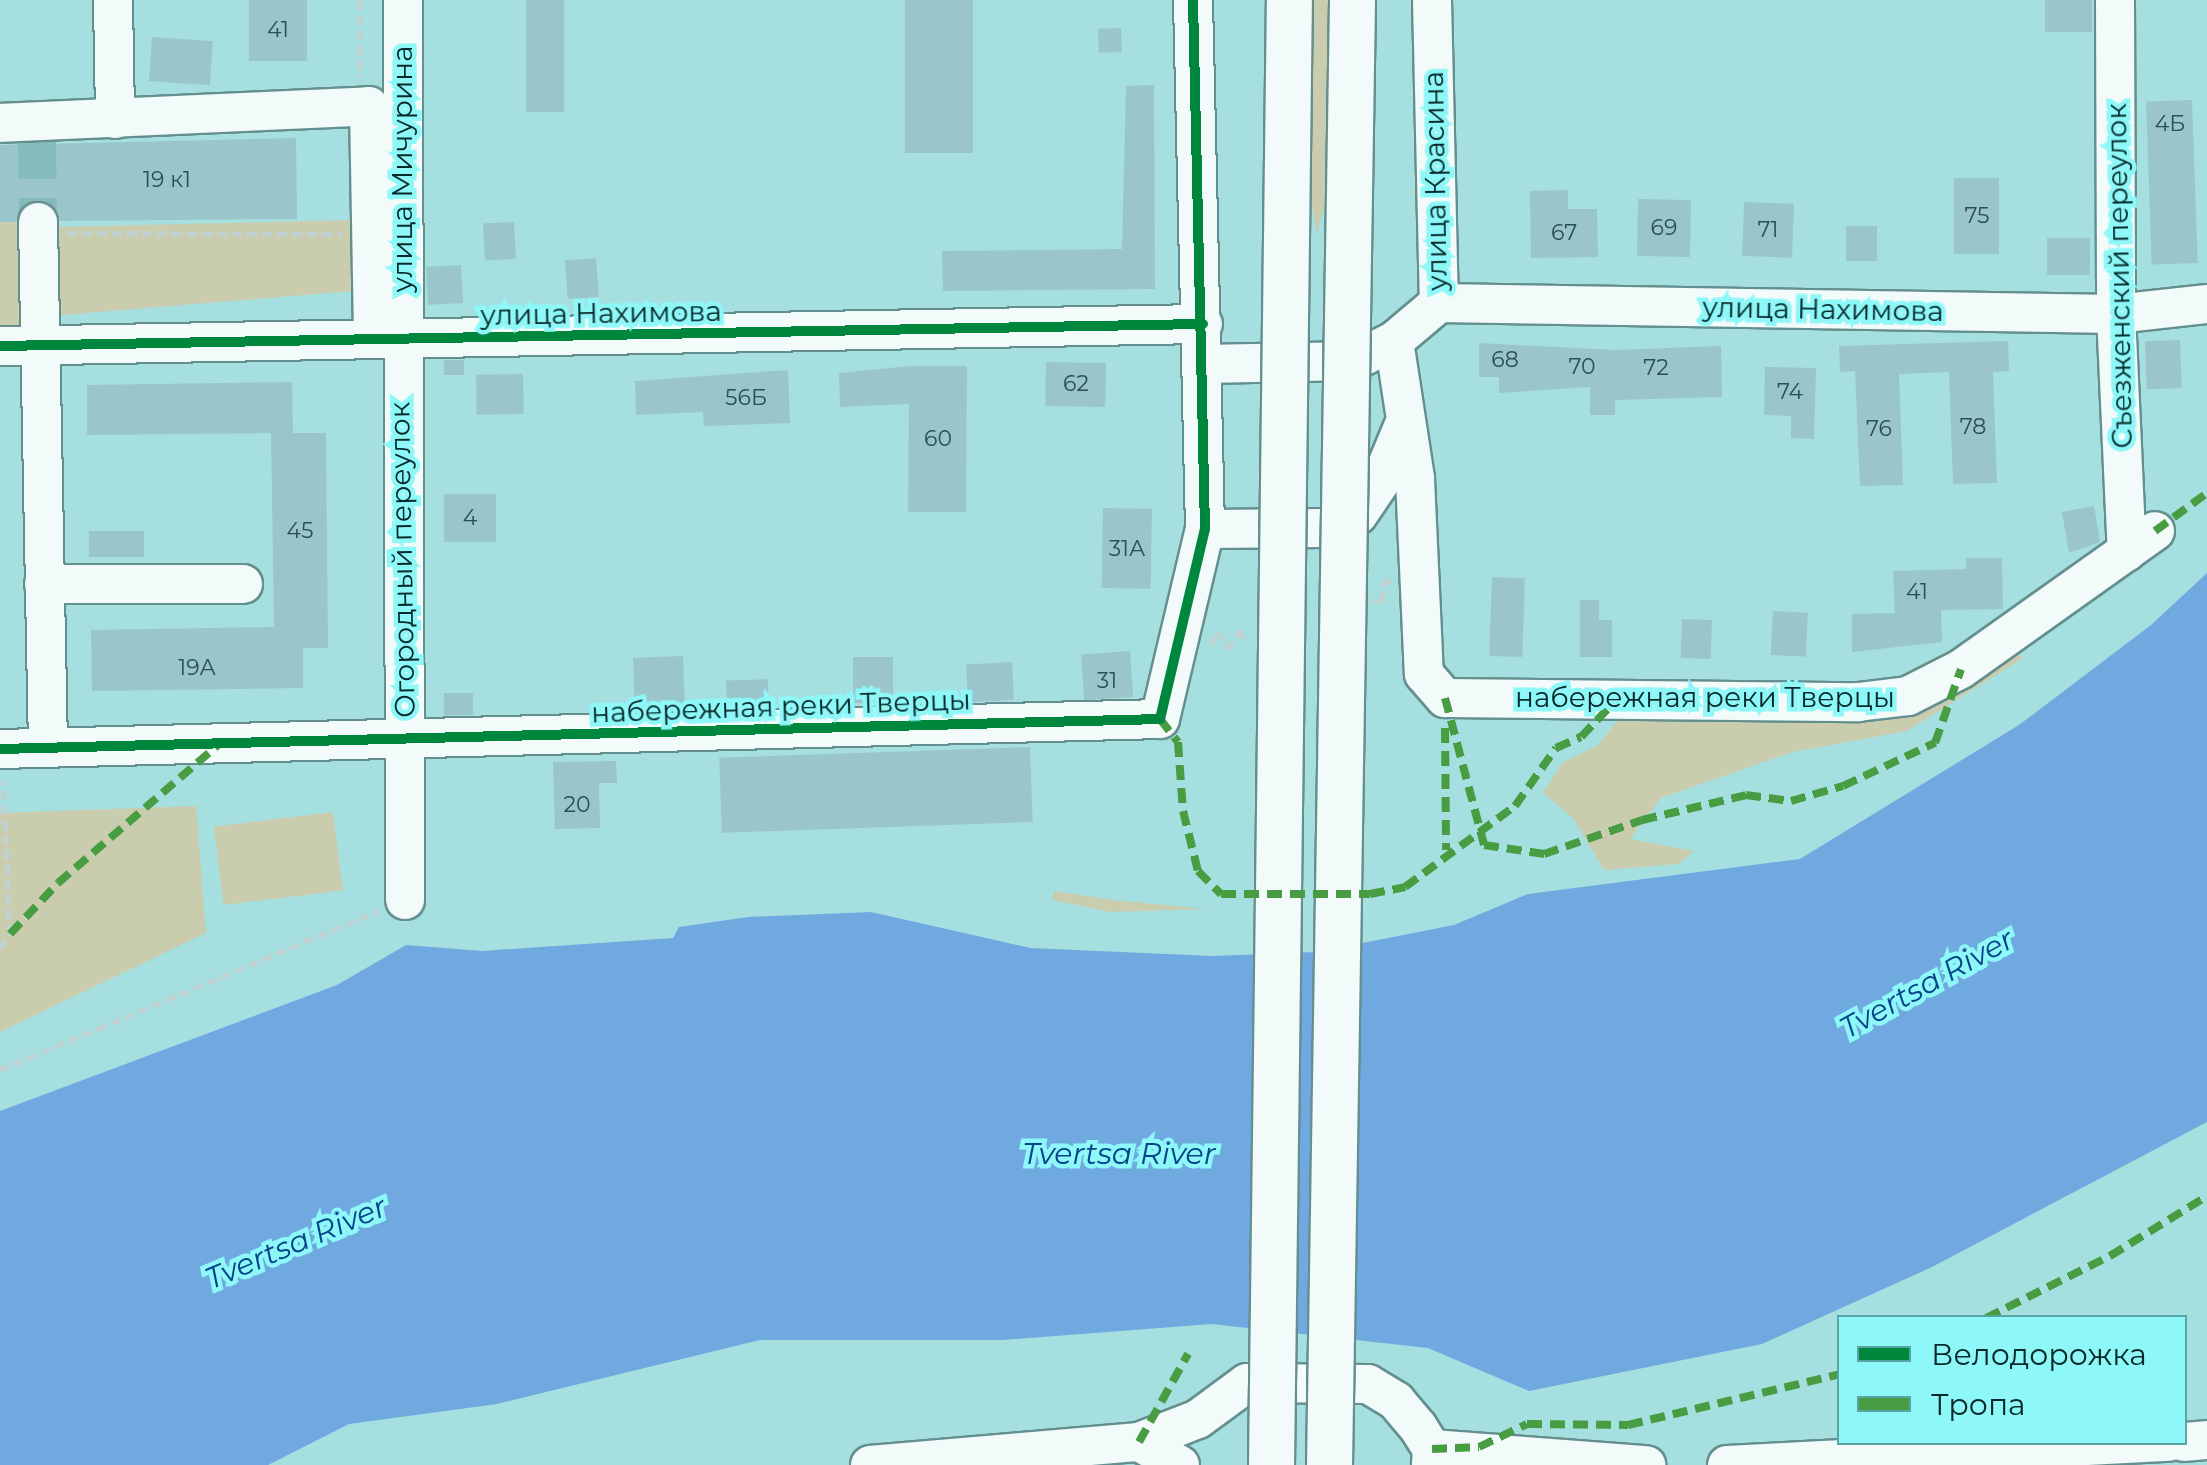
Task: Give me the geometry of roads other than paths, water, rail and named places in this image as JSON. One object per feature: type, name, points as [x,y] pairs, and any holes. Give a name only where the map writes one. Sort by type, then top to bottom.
[{"type":"main road","points":[[1270,1465],[1288,0]]},
{"type":"main road","points":[[1328,1465],[1352,0]]},
{"type":"street","points":[[113,0],[115,119]]},
{"type":"street","name":"улица Мичурина","points":[[387,339],[402,0]]},
{"type":"street","points":[[1193,0],[1206,529],[1324,528],[1358,515],[1380,482],[1403,427],[1394,342]]},
{"type":"street","name":"улица Красина","points":[[1204,364],[1354,361],[1394,342],[1439,303],[1432,0]]},
{"type":"street","name":"Съезженский переулок","points":[[2114,0],[2116,314],[2141,541]]},
{"type":"street","points":[[24,129],[115,119],[369,106],[387,339]]},
{"type":"street","points":[[38,227],[48,748]]},
{"type":"street","name":"улица Нахимова","points":[[1439,303],[2116,314],[2207,304]]},
{"type":"street","name":"улица Нахимова","points":[[0,346],[1203,324]]},
{"type":"street","name":"Огородный переулок","points":[[387,339],[404,738],[405,900]]},
{"type":"street","name":"набережная реки Тверцы","points":[[1403,427],[1421,547],[1424,674],[1445,698],[1858,702],[1908,696],[1961,670],[2141,541]]},
{"type":"street","name":"набережная реки Тверцы","points":[[1,749],[1160,718],[1206,529]]},
{"type":"street","points":[[44,584],[243,584]]},
{"type":"street","points":[[870,1465],[1164,1458],[1198,1418],[1247,1383],[1368,1384],[1396,1401],[1432,1457],[1646,1465]]},
{"type":"street","points":[[1727,1465],[2110,1445]]},
{"type":"water","name":"Tvertsa River","points":[[2207,573],[2207,1122],[1932,1267],[1762,1344],[1529,1391],[1428,1348],[1212,1324],[1003,1340],[760,1340],[497,1404],[349,1424],[268,1465],[0,1465],[0,1111],[337,985],[406,945],[482,951],[673,938],[679,927],[748,917],[871,912],[1030,948],[1212,956],[1317,952],[1454,925],[1528,894],[1800,859],[2019,725],[2151,625]]},
{"type":"tunnel","points":[[37,141],[38,222]]}]
